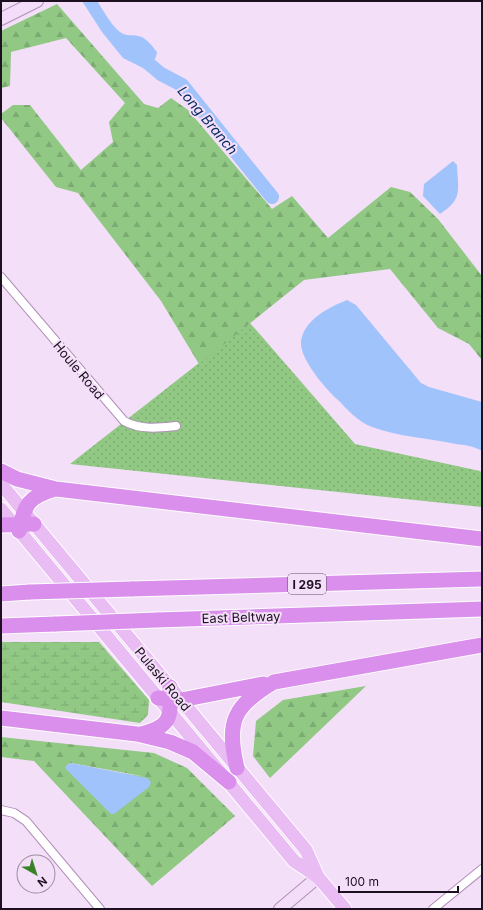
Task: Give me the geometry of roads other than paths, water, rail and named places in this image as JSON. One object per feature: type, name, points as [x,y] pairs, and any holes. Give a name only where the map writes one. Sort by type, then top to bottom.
[{"type":"highway","points":[[1,471],[17,479],[56,489],[482,539]]},
{"type":"highway","points":[[19,523],[32,500],[39,494],[56,489]]},
{"type":"highway","name":"I 295","points":[[1,594],[482,579]]},
{"type":"highway","name":"East Beltway","points":[[1,626],[482,609]]},
{"type":"highway","points":[[137,734],[156,731],[166,723],[170,699],[482,645]]},
{"type":"highway","points":[[237,768],[231,737],[235,718],[248,698],[274,682]]},
{"type":"highway","points":[[1,718],[137,734],[170,742],[193,752],[230,782]]},
{"type":"main road","name":"Pulaski Road","points":[[1,484],[19,523]]},
{"type":"main road","name":"Pulaski Road","points":[[1,509],[19,523],[170,699],[237,768],[306,850],[318,877]]},
{"type":"main road","name":"Pulaski Road","points":[[170,699],[230,782],[294,861],[318,877],[345,909]]},
{"type":"street","points":[[1,19],[37,1]]},
{"type":"street","name":"Houle Road","points":[[1,277],[124,421],[130,425],[146,428],[176,426]]},
{"type":"street","points":[[1,810],[14,813],[26,821],[100,909]]},
{"type":"street","points":[[433,909],[482,869]]},
{"type":"street","points":[[280,909],[318,877]]},
{"type":"water","points":[[82,1],[97,1],[116,29],[125,34],[136,35],[144,38],[149,42],[157,52],[156,57],[147,70],[123,58],[102,32]]},
{"type":"water","points":[[453,161],[457,165],[458,194],[452,204],[440,214],[423,196],[424,184]]},
{"type":"water","points":[[347,300],[356,305],[421,383],[429,387],[482,402],[482,451],[469,446],[403,435],[367,425],[353,415],[326,388],[308,364],[301,348],[301,341],[303,333],[318,315]]},
{"type":"water","points":[[71,763],[147,778],[151,782],[149,787],[114,814],[111,814],[65,768]]},
{"type":"waterway","name":"Long Branch","points":[[136,53],[161,74],[182,85],[272,197]]}]
